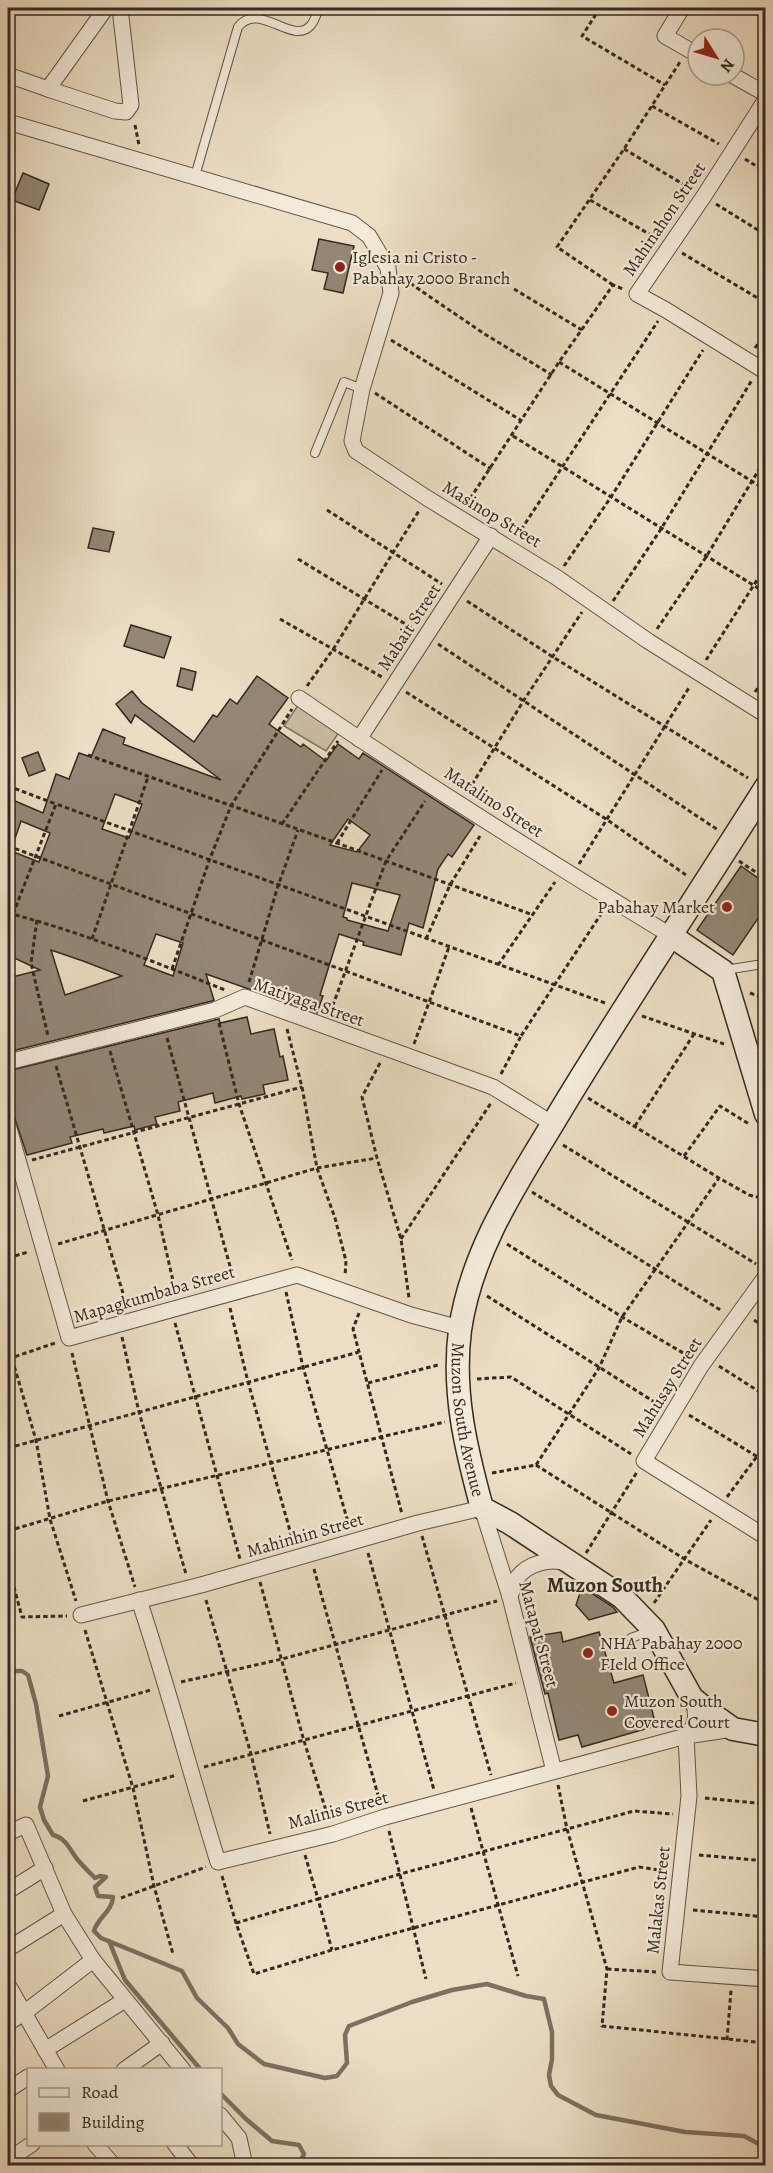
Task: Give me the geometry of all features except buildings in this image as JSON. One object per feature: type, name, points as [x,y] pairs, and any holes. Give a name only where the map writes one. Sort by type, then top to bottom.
[{"type":"street","points":[[48,89],[106,8]]},
{"type":"street","points":[[8,75],[115,111],[126,112],[131,105],[120,8]]},
{"type":"street","points":[[682,8],[665,36],[686,48]]},
{"type":"street","points":[[746,84],[765,97]]},
{"type":"street","name":"Mahinahon Street","points":[[762,370],[637,294],[732,152],[765,97]]},
{"type":"street","points":[[8,122],[352,223],[369,236],[388,268]]},
{"type":"street","name":"Masinop Street","points":[[388,268],[391,292],[363,387],[352,441],[356,451],[427,498],[556,577],[648,641],[765,715]]},
{"type":"street","name":"Mabait Street","points":[[352,734],[395,685],[491,536]]},
{"type":"street","name":"Matalino Street","points":[[299,698],[434,787],[670,935]]},
{"type":"street","name":"Muzon South Avenue","points":[[764,1735],[733,1729],[692,1698],[650,1624],[622,1597],[510,1523],[482,1508],[460,1418],[458,1370],[460,1328],[470,1285],[489,1233],[517,1182],[623,1009],[765,788]]},
{"type":"street","points":[[670,935],[723,971],[747,1052],[762,1118]]},
{"type":"street","name":"Matiyaga Street","points":[[8,1062],[215,1010],[244,997],[496,1089],[549,1129]]},
{"type":"street","name":"Mapagkumbaba Street","points":[[8,1125],[69,1338],[290,1277]]},
{"type":"street","name":"Mahusay Street","points":[[765,1276],[707,1358],[644,1461],[765,1537]]},
{"type":"street","points":[[290,1277],[460,1328]]},
{"type":"street","name":"Mahinhin Street","points":[[81,1615],[196,1587],[412,1525],[482,1508]]},
{"type":"street","name":"Matapat Street","points":[[482,1508],[510,1597],[554,1771]]},
{"type":"street","points":[[510,1597],[517,1578],[536,1564],[554,1559],[577,1568]]},
{"type":"street","points":[[139,1600],[167,1686],[218,1862]]},
{"type":"street","points":[[686,1736],[696,1721],[692,1698]]},
{"type":"street","name":"Malinis Street","points":[[218,1862],[333,1834],[385,1817],[686,1736],[733,1729]]},
{"type":"street","name":"Malakas Street","points":[[686,1736],[689,1796],[670,1972],[765,1979]]},
{"type":"street","points":[[8,1833],[26,1825],[64,1914],[93,1960],[181,2068]]},
{"type":"street","points":[[8,1892],[45,1868]]},
{"type":"street","points":[[8,1949],[64,1914]]},
{"type":"street","points":[[8,2023],[93,1960]]},
{"type":"street","points":[[8,1985],[49,2063],[125,2000]]},
{"type":"street","points":[[127,2068],[162,2043]]},
{"type":"street","points":[[8,2090],[27,2078]]},
{"type":"street","points":[[222,2117],[239,2138],[245,2166]]},
{"type":"street","points":[[8,2160],[30,2146]]},
{"type":"street","points":[[96,2146],[114,2166]]},
{"type":"street","points":[[176,2146],[192,2166]]},
{"type":"lane","points":[[195,176],[238,27],[247,19],[255,18],[297,31],[306,29],[312,24],[319,8]]},
{"type":"lane","points":[[315,453],[344,382],[363,387]]},
{"type":"lane","points":[[723,971],[764,963]]},
{"type":"lane","points":[[631,1638],[650,1624]]},
{"type":"path","points":[[600,8],[582,36],[665,85]]},
{"type":"path","points":[[748,8],[765,20]]},
{"type":"path","points":[[637,294],[613,285],[557,247],[665,85],[686,60]]},
{"type":"path","points":[[131,105],[143,162]]},
{"type":"path","points":[[652,106],[765,172]]},
{"type":"path","points":[[388,268],[483,333],[552,375]]},
{"type":"path","points":[[459,517],[559,362],[613,285]]},
{"type":"path","points":[[514,289],[582,330]]},
{"type":"path","points":[[509,547],[666,310]]},
{"type":"path","points":[[380,333],[522,421]]},
{"type":"path","points":[[556,577],[611,497],[710,338]]},
{"type":"path","points":[[559,362],[765,490]]},
{"type":"path","points":[[606,612],[662,529],[707,454],[762,370]]},
{"type":"path","points":[[363,387],[491,469]]},
{"type":"path","points":[[513,436],[765,593]]},
{"type":"path","points":[[648,641],[706,557],[765,458]]},
{"type":"path","points":[[172,969],[209,861],[231,806],[299,698],[334,648],[427,498]]},
{"type":"path","points":[[327,510],[553,657],[765,788]]},
{"type":"path","points":[[298,559],[426,636],[634,773],[729,846],[765,879]]},
{"type":"path","points":[[498,965],[606,819],[765,566]]},
{"type":"path","points":[[461,803],[524,700],[590,600]]},
{"type":"path","points":[[279,619],[334,648],[495,747],[606,819],[701,886]]},
{"type":"path","points":[[282,824],[352,734]]},
{"type":"path","points":[[88,755],[533,915]]},
{"type":"path","points":[[337,843],[389,758]]},
{"type":"path","points":[[92,940],[148,777]]},
{"type":"path","points":[[8,786],[555,987],[747,1052]]},
{"type":"path","points":[[325,1026],[386,861],[434,787]]},
{"type":"path","points":[[13,914],[56,804]]},
{"type":"path","points":[[426,939],[450,885],[489,821]]},
{"type":"path","points":[[8,913],[92,940],[244,997],[278,886],[298,830]]},
{"type":"path","points":[[8,846],[521,1036]]},
{"type":"path","points":[[401,1239],[496,1089],[521,1036],[555,987],[610,899]]},
{"type":"path","points":[[37,921],[31,963],[51,1050],[105,1230],[125,1322],[139,1412],[161,1489],[227,1671],[251,1754],[273,1847]]},
{"type":"path","points":[[409,1057],[448,947]]},
{"type":"path","points":[[215,1010],[239,1104],[266,1183],[290,1277],[303,1366],[327,1449],[390,1630],[437,1803]]},
{"type":"path","points":[[289,1013],[285,1023],[302,1087],[317,1168],[335,1218],[345,1261],[346,1269],[341,1292]]},
{"type":"path","points":[[163,1022],[212,1199],[248,1382],[270,1462],[336,1644],[415,1928],[426,1978]]},
{"type":"path","points":[[635,1126],[694,1034]]},
{"type":"path","points":[[106,1036],[158,1215],[195,1396],[217,1475],[282,1659],[304,1741],[333,1834]]},
{"type":"path","points":[[388,1050],[362,1097],[401,1239],[411,1315]]},
{"type":"path","points":[[20,1163],[302,1087]]},
{"type":"path","points":[[573,1090],[719,1178],[749,1195],[765,1199]]},
{"type":"path","points":[[684,1156],[720,1106],[750,1124],[762,1118]]},
{"type":"path","points":[[549,1129],[688,1224],[765,1270]]},
{"type":"path","points":[[8,1258],[317,1168],[377,1158]]},
{"type":"path","points":[[536,1465],[599,1368],[622,1317],[719,1178]]},
{"type":"path","points":[[517,1182],[656,1268],[733,1319]]},
{"type":"path","points":[[489,1233],[622,1317],[700,1363],[707,1358],[765,1396]]},
{"type":"path","points":[[470,1285],[599,1368],[765,1462]]},
{"type":"path","points":[[363,1299],[353,1329],[359,1352],[382,1436],[446,1615],[495,1788]]},
{"type":"path","points":[[9,1359],[69,1338],[88,1426],[108,1501],[139,1600]]},
{"type":"path","points":[[8,1345],[9,1359],[36,1440],[50,1519],[133,1788],[154,1886],[173,1954]]},
{"type":"path","points":[[8,1448],[359,1352]]},
{"type":"path","points":[[368,1383],[458,1370],[511,1377],[644,1461],[577,1568]]},
{"type":"path","points":[[8,1531],[108,1501],[460,1418]]},
{"type":"path","points":[[650,1624],[684,1558],[765,1444]]},
{"type":"path","points":[[473,1476],[536,1465],[684,1558],[765,1604]]},
{"type":"path","points":[[8,1565],[22,1617],[81,1615]]},
{"type":"path","points":[[59,1716],[510,1597]]},
{"type":"path","points":[[764,1735],[765,1669]]},
{"type":"path","points":[[83,1801],[532,1678]]},
{"type":"path","points":[[554,1771],[567,1829],[607,1969],[602,2026],[765,2043]]},
{"type":"path","points":[[468,1795],[518,1976]]},
{"type":"path","points":[[689,1796],[765,1804]]},
{"type":"path","points":[[236,1923],[400,1874],[634,1811],[687,1815]]},
{"type":"path","points":[[300,1841],[332,1950]]},
{"type":"path","points":[[682,1853],[765,1862]]},
{"type":"path","points":[[121,1898],[218,1862],[254,1974],[332,1950],[639,1867],[680,1873]]},
{"type":"path","points":[[676,1908],[765,1917]]},
{"type":"path","points":[[607,1969],[670,1972]]},
{"type":"path","points":[[727,2040],[732,1977]]},
{"type":"shaded area","points":[[305,695],[345,724],[326,751],[284,726]]},
{"type":"waterway","points":[[8,1671],[22,1671],[28,1675],[36,1704],[48,1776],[40,1807],[44,1820],[53,1835],[64,1842],[95,1878],[106,1877],[95,1887],[98,1896],[113,1897],[110,1907],[94,1931],[101,1938],[182,1971],[197,1998],[228,2028],[238,2044],[264,2064],[325,2078],[337,2076],[347,2063],[345,2035],[349,2026],[412,2002],[452,1990],[487,1984],[544,1999],[552,2032],[552,2059],[549,2075],[551,2086],[558,2095],[596,2115],[685,2132],[744,2136],[766,2148]]},
{"type":"waterway","points":[[109,1941],[125,1980],[199,2068]]},
{"type":"waterway","points":[[222,2095],[272,2141],[299,2145],[304,2154],[298,2166]]},
{"type":"place","name":"Iglesia ni Cristo - Pabahay 2000 Branch","points":[[340,267]]},
{"type":"place","name":"Pabahay Market","points":[[727,907]]},
{"type":"place","name":"NHA Pabahay 2000 FIeld Office","points":[[588,1653]]},
{"type":"place","name":"Muzon South Covered Court","points":[[612,1711]]},
{"type":"district","name":"Muzon South","points":[[605,1585]]}]
